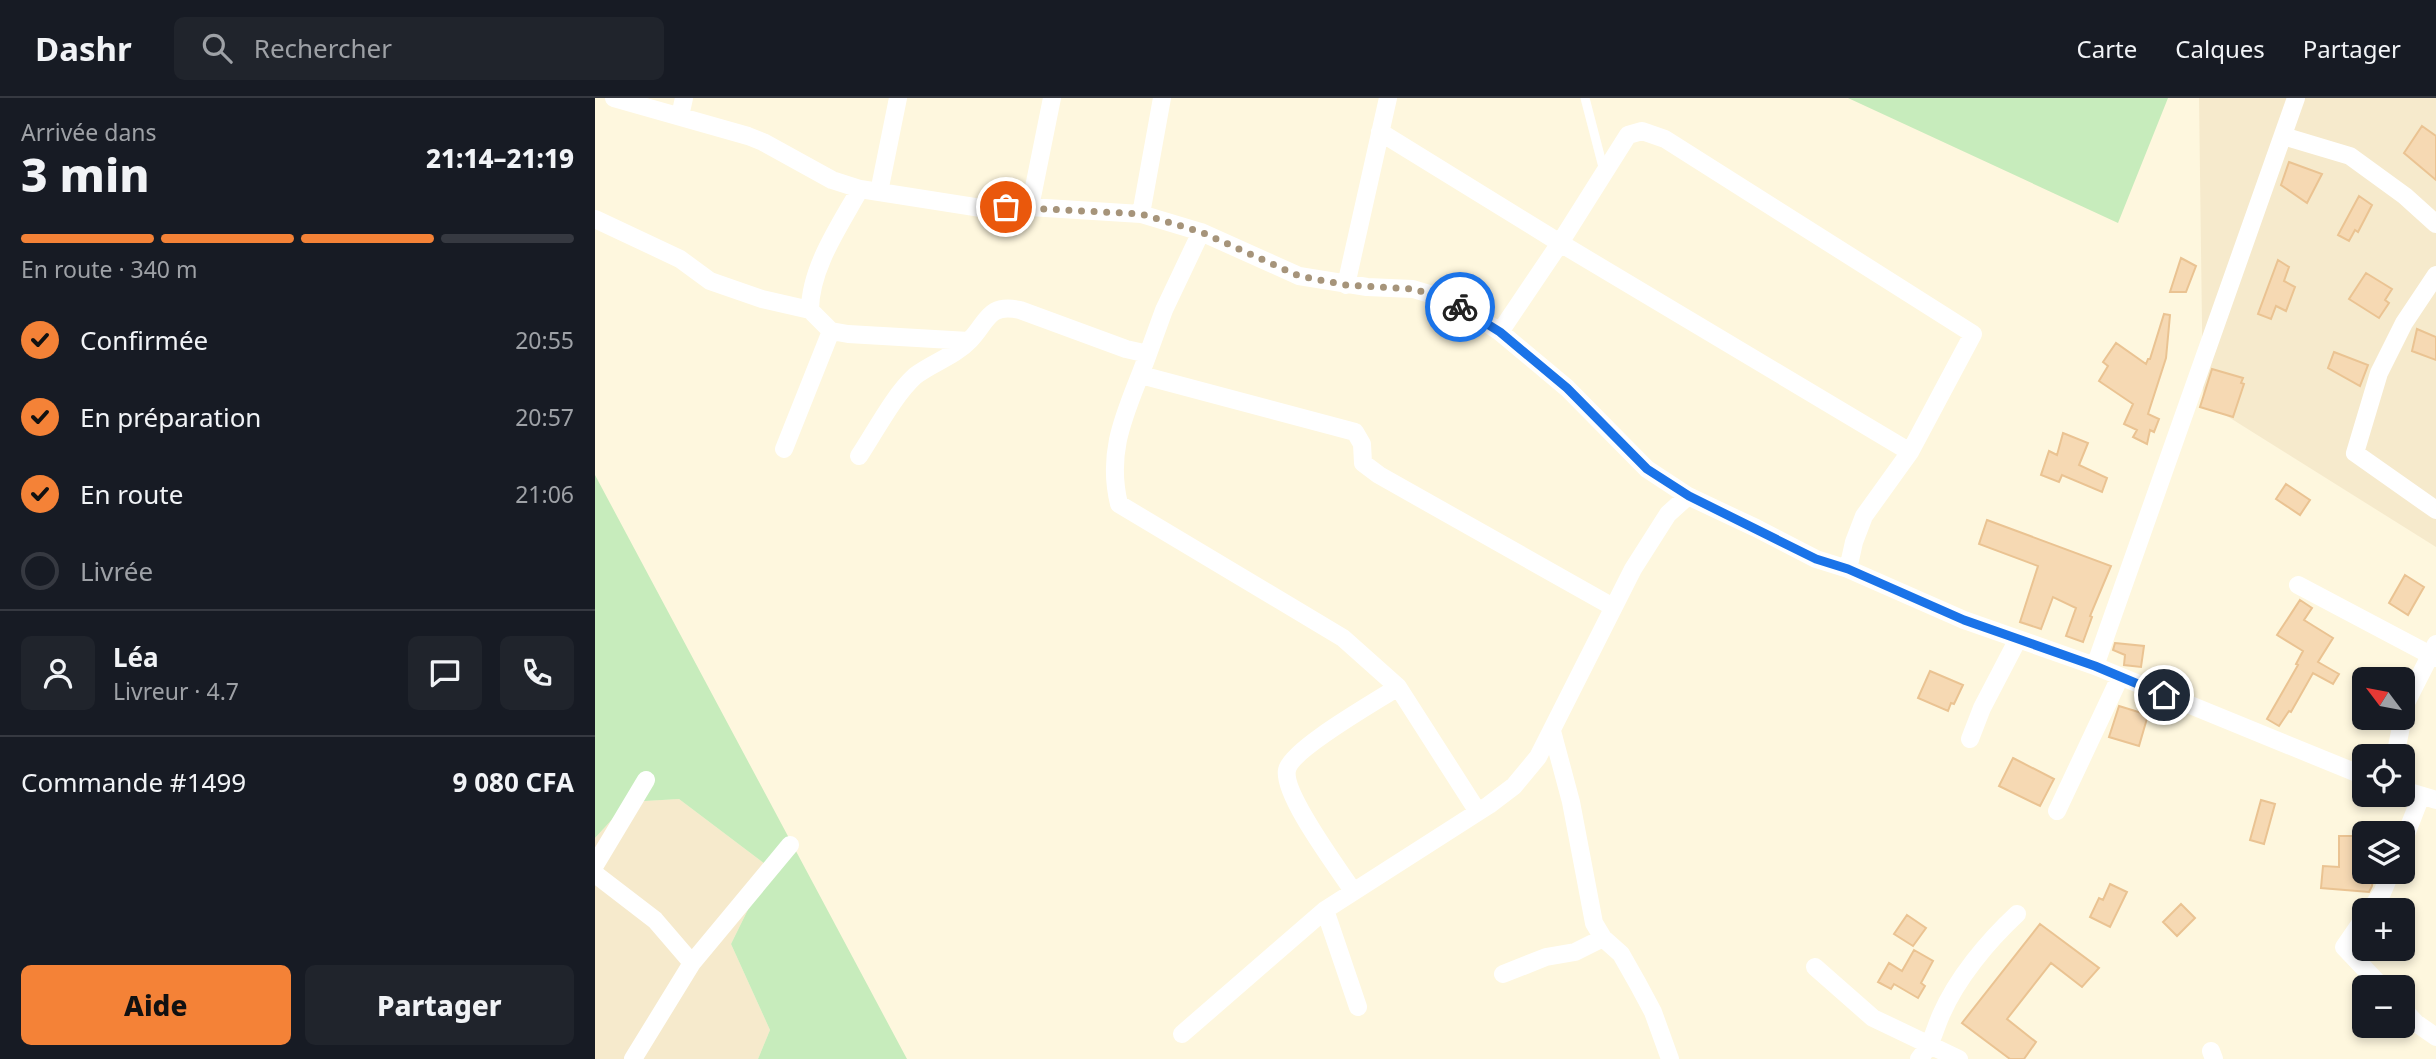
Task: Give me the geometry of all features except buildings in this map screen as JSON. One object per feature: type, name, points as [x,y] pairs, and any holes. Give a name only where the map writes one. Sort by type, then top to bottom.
[{"type":"street","points":[[614,98],[682,107],[763,142],[832,180],[860,189],[981,208],[1030,207],[1141,214],[1201,232],[1299,276],[1346,285],[1413,289],[1433,295],[1467,310],[1500,332],[1567,388],[1647,469],[1689,496],[1816,559],[1848,569],[1964,620],[2095,666],[2352,771]]},
{"type":"street","points":[[879,192],[898,98]]},
{"type":"street","points":[[1030,207],[1052,98]]},
{"type":"street","points":[[1141,214],[1162,98]]},
{"type":"street","points":[[1346,285],[1388,98]]},
{"type":"street","points":[[2095,666],[2296,98]]},
{"type":"street","points":[[1500,332],[1628,135],[1642,131],[1665,139],[1973,334],[1910,452],[1864,516],[1848,569]]},
{"type":"street","points":[[1380,132],[1910,452]]},
{"type":"street","points":[[2283,136],[2350,156],[2405,196],[2436,224]]},
{"type":"street","points":[[810,310],[810,291],[831,241],[860,189]]},
{"type":"street","points":[[595,219],[680,259],[711,281],[762,299],[810,310],[831,331],[969,341]]},
{"type":"street","points":[[1201,232],[1164,310],[1121,425],[1113,460],[1119,504],[1343,638],[1398,687],[1478,812]]},
{"type":"street","points":[[2436,275],[2404,323],[2379,373],[2355,453],[2436,510]]},
{"type":"street","points":[[859,456],[901,392],[916,376],[969,341],[989,315],[998,308],[1007,307],[1126,349],[1148,354]]},
{"type":"street","points":[[784,449],[831,331]]},
{"type":"street","points":[[1141,375],[1355,432],[1362,444],[1363,463],[1379,475],[1613,607]]},
{"type":"street","points":[[1182,1034],[1325,910],[1514,786],[1527,772],[1552,731],[1613,607],[1654,533],[1668,514],[1689,496]]},
{"type":"street","points":[[2298,584],[2434,653],[2406,703],[2397,744]]},
{"type":"street","points":[[1971,739],[1982,708],[2018,639]]},
{"type":"street","points":[[2057,811],[2120,677]]},
{"type":"street","points":[[1353,891],[1311,828],[1286,784],[1287,768],[1293,757],[1307,745],[1398,687]]},
{"type":"street","points":[[1552,731],[1571,802],[1594,923],[1603,938],[1621,954],[1653,1012],[1670,1059]]},
{"type":"street","points":[[595,865],[646,780]]},
{"type":"street","points":[[2415,821],[2428,798]]},
{"type":"street","points":[[633,1059],[692,963],[790,845]]},
{"type":"street","points":[[595,874],[655,920],[692,963]]},
{"type":"street","points":[[1325,910],[1358,1007]]},
{"type":"street","points":[[1925,1052],[1941,1014],[1978,954],[2017,914]]},
{"type":"street","points":[[2352,935],[2344,947],[2352,955]]},
{"type":"street","points":[[1503,974],[1546,957],[1575,952],[1603,938]]},
{"type":"street","points":[[2357,961],[2371,975]]},
{"type":"street","points":[[1815,967],[1873,1018],[1925,1052],[1959,1059]]},
{"type":"street","points":[[2415,1022],[2436,1037]]},
{"type":"lane","points":[[1585,98],[1604,173]]},
{"type":"shaded area","points":[[2199,98],[2436,98],[2436,547],[2203,401]]},
{"type":"shaded area","points":[[679,799],[769,867],[731,944],[770,1030],[758,1059],[595,1059],[595,838],[628,802]]},
{"type":"green space","points":[[1848,98],[2168,98],[2118,223]]},
{"type":"green space","points":[[595,475],[907,1059],[758,1059],[770,1030],[731,944],[769,867],[679,799],[628,802],[595,838]]},
{"type":"way so far","points":[[1006,207],[1141,214],[1201,232],[1299,276],[1346,285],[1413,289],[1460,307]]},
{"type":"route","points":[[1460,307],[1500,332],[1567,388],[1647,469],[1689,496],[1816,559],[1848,569],[1964,620],[2095,666],[2164,695]]}]
